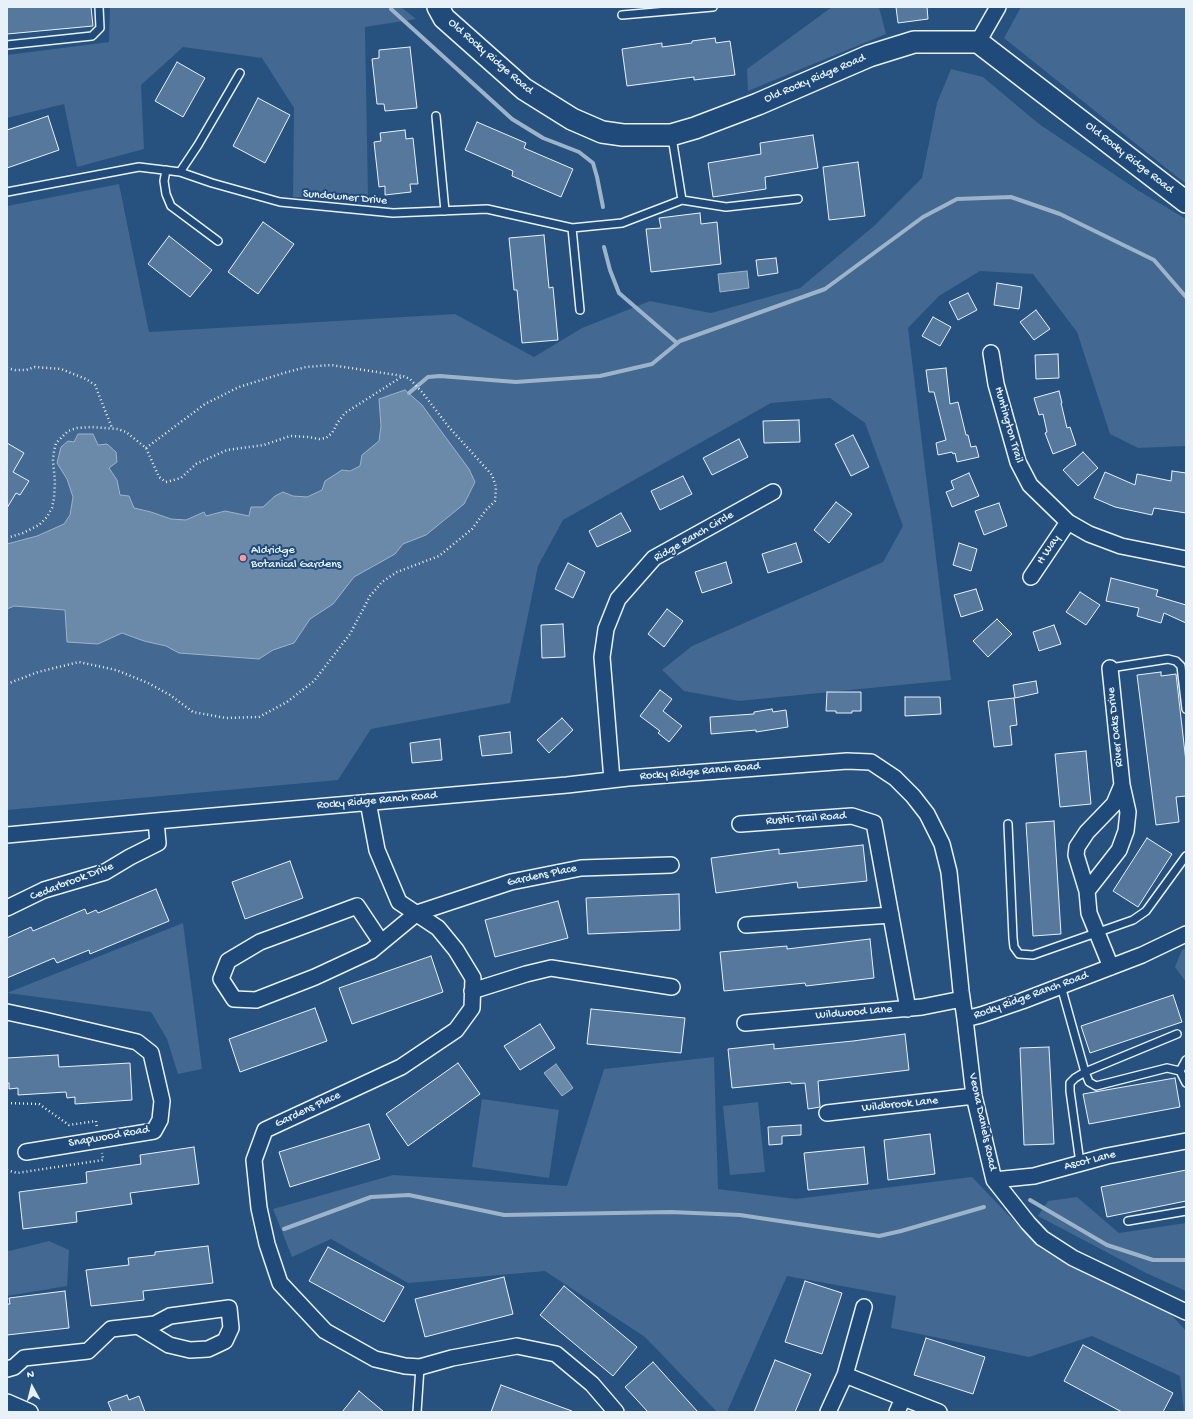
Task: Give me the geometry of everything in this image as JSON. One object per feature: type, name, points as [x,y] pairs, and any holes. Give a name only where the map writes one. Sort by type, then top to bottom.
[{"type":"street","name":"Old Rocky Ridge Road","points":[[438,7],[444,18],[524,89],[572,119],[602,132],[623,135],[671,135],[717,120],[869,56],[914,42],[978,42],[1186,202]]},
{"type":"street","points":[[978,42],[997,7]]},
{"type":"street","name":"Huntington Trail","points":[[991,352],[996,384],[1018,462],[1030,485],[1068,522],[1089,534],[1122,546],[1186,559]]},
{"type":"street","name":"Ridge Ranch Circle","points":[[612,780],[602,656],[606,629],[618,599],[654,558],[773,492]]},
{"type":"street","name":"H Way","points":[[1031,577],[1068,522]]},
{"type":"street","name":"River Oaks Drive","points":[[1087,891],[1119,850],[1126,831],[1128,812],[1122,785],[1110,668]]},
{"type":"street","name":"Rocky Ridge Ranch Road","points":[[7,836],[156,821],[612,780],[847,761],[871,762],[895,778],[913,796],[927,814],[942,844],[950,879],[965,1019],[1022,1001],[1111,967],[1186,934]]},
{"type":"street","name":"River Oaks Drive","points":[[1111,967],[1089,913],[1087,891],[1076,855],[1077,846],[1087,832],[1114,804],[1122,785]]},
{"type":"street","name":"Gardens Place","points":[[368,802],[377,850],[399,902],[438,928],[456,950],[473,978],[472,1008],[456,1030],[400,1067],[265,1130],[254,1160],[259,1208],[267,1244],[280,1283],[325,1331],[376,1359],[406,1366],[420,1367],[452,1358],[517,1346],[556,1354],[592,1384],[616,1412]]},
{"type":"street","name":"Rustic Trail Road","points":[[740,824],[852,816],[874,823],[908,1009]]},
{"type":"street","name":"Cedarbrook Drive","points":[[7,908],[44,890],[105,872],[158,843],[156,821]]},
{"type":"street","name":"Gardens Place","points":[[381,942],[357,906],[260,942],[228,961],[221,979],[234,1000],[256,1000],[315,977],[371,951],[417,914],[511,882],[581,868],[671,865]]},
{"type":"street","points":[[746,925],[891,915]]},
{"type":"street","points":[[472,991],[526,974],[551,968],[672,987]]},
{"type":"street","name":"Wildwood Lane","points":[[745,1023],[908,1009],[962,1000]]},
{"type":"street","name":"Snapwood Road","points":[[7,1012],[137,1042],[151,1053],[162,1101],[160,1120],[154,1131],[26,1152]]},
{"type":"street","name":"Veona Daniels Road","points":[[965,1019],[974,1096],[994,1180],[1028,1223],[1042,1238],[1073,1258],[1186,1312]]},
{"type":"street","name":"Wildbrook Lane","points":[[827,1113],[974,1096]]},
{"type":"street","name":"Ascot Lane","points":[[994,1180],[1034,1176],[1107,1156],[1186,1141]]},
{"type":"street","points":[[828,1412],[845,1375],[864,1307]]},
{"type":"street","points":[[7,1368],[14,1367],[24,1358],[88,1351],[111,1329],[155,1324],[170,1316],[229,1308],[231,1328],[225,1341],[208,1349],[190,1350],[170,1345],[138,1326]]},
{"type":"street","points":[[845,1375],[939,1412]]},
{"type":"street","points":[[897,1412],[903,1398]]},
{"type":"street","points":[[7,1402],[30,1412]]},
{"type":"lane","points":[[7,45],[92,36],[100,28],[99,7]]},
{"type":"lane","points":[[622,15],[713,7]]},
{"type":"lane","points":[[180,172],[198,146],[240,73]]},
{"type":"lane","points":[[436,116],[445,211]]},
{"type":"lane","points":[[671,135],[682,200],[726,207],[798,199]]},
{"type":"lane","name":"Sundowner Drive","points":[[7,192],[139,167],[180,172],[212,183],[280,202],[393,213],[487,209],[572,228],[622,223],[682,200]]},
{"type":"lane","points":[[166,170],[164,181],[166,194],[171,206],[218,241]]},
{"type":"lane","points":[[572,228],[580,310]]},
{"type":"lane","points":[[1110,668],[1168,659],[1176,661],[1181,666],[1186,709]]},
{"type":"lane","points":[[1008,824],[1012,938],[1014,947],[1019,954],[1033,954],[1133,920],[1146,911],[1186,856]]},
{"type":"lane","points":[[1061,986],[1088,1082],[1096,1086],[1167,1068],[1180,1071]]},
{"type":"lane","points":[[1080,1163],[1070,1083],[1085,1072],[1176,1034]]},
{"type":"lane","points":[[1180,1071],[1186,1060]]},
{"type":"lane","points":[[1180,1071],[1186,1083]]},
{"type":"lane","points":[[1128,1221],[1186,1211]]},
{"type":"lane","points":[[417,1412],[420,1367]]},
{"type":"path","points":[[7,684],[38,672],[79,662],[116,670],[148,683],[193,712],[226,718],[259,717],[286,702],[314,681],[350,634],[370,596],[382,582],[398,572],[439,556],[472,529],[486,510],[495,501],[496,487],[492,475],[448,426],[410,379],[403,376],[331,365],[306,367],[239,387],[205,404],[146,448]]},
{"type":"path","points":[[7,368],[14,370],[35,368],[61,369],[86,379],[95,385],[112,428]]},
{"type":"path","points":[[7,538],[23,533],[39,525],[47,517],[52,508],[54,498],[54,451],[56,443],[68,431],[78,428],[112,428],[126,432],[146,448],[159,477],[166,482],[181,478],[196,464],[227,450],[264,446],[290,436],[319,439],[326,438],[332,433],[345,413],[403,376]]},
{"type":"path","points":[[7,1103],[39,1104],[69,1125],[96,1121],[103,1160],[18,1173],[7,1170]]},
{"type":"shaded area","points":[[110,7],[401,7],[416,19],[365,27],[368,197],[293,197],[294,108],[262,58],[183,47],[141,85],[144,149],[77,167],[64,104],[7,118],[7,55],[109,42]]},
{"type":"shaded area","points":[[832,7],[879,7],[886,34],[748,91],[747,69]]},
{"type":"shaded area","points":[[1021,7],[1186,7],[1186,184],[1004,38]]},
{"type":"shaded area","points":[[951,69],[983,77],[1039,124],[1139,191],[1186,219],[1186,446],[1138,448],[1110,434],[1077,332],[1033,274],[980,271],[939,296],[908,328],[951,680],[739,701],[684,691],[662,670],[692,646],[883,562],[903,526],[865,423],[830,398],[771,403],[563,520],[538,566],[510,703],[371,729],[338,780],[7,810],[7,206],[119,184],[149,332],[455,314],[534,357],[582,328],[650,301],[711,313],[800,288],[874,226],[922,178],[937,103]]},
{"type":"shaded area","points":[[747,271],[749,288],[720,292],[718,274]]},
{"type":"shaded area","points":[[405,390],[422,405],[469,469],[475,482],[464,504],[426,535],[403,544],[395,554],[354,577],[333,604],[310,619],[294,643],[273,650],[259,659],[179,653],[166,646],[144,641],[122,633],[98,644],[67,642],[65,610],[14,606],[7,609],[7,544],[37,536],[64,524],[70,515],[73,497],[67,479],[57,463],[61,447],[68,441],[74,442],[78,434],[93,434],[98,445],[107,444],[116,452],[117,462],[109,468],[117,480],[120,495],[129,496],[134,508],[171,519],[186,520],[204,512],[206,516],[225,511],[249,516],[251,507],[263,507],[275,496],[283,492],[293,496],[307,497],[322,490],[325,481],[342,470],[350,471],[360,466],[362,455],[379,441],[381,426],[379,399]]},
{"type":"shaded area","points":[[183,923],[202,1069],[178,1074],[167,1039],[151,1012],[7,993]]},
{"type":"shaded area","points":[[1186,948],[1186,982],[1175,967],[1182,950]]},
{"type":"shaded area","points":[[714,1057],[718,1189],[796,1199],[972,1177],[1041,1249],[1169,1312],[1186,1331],[1186,1412],[1184,1412],[1180,1376],[1092,1336],[1029,1357],[891,1328],[896,1296],[787,1276],[727,1412],[717,1412],[645,1337],[545,1271],[408,1283],[331,1239],[292,1257],[273,1209],[393,1175],[567,1186],[604,1069]]},
{"type":"shaded area","points":[[556,1064],[573,1088],[562,1096],[544,1073]]},
{"type":"shaded area","points":[[482,1099],[559,1110],[549,1178],[472,1167]]},
{"type":"shaded area","points":[[758,1102],[765,1172],[730,1175],[723,1106]]},
{"type":"shaded area","points":[[1077,1197],[1119,1233],[1186,1223],[1186,1291],[1146,1273],[1038,1216],[1048,1201]]},
{"type":"shaded area","points":[[49,1241],[69,1250],[67,1286],[7,1296],[7,1249],[9,1251]]},
{"type":"building","points":[[7,7],[91,7],[93,26],[7,34]]},
{"type":"building","points":[[896,7],[927,7],[928,19],[898,23]]},
{"type":"building","points":[[715,38],[716,43],[730,41],[735,75],[694,80],[694,77],[627,86],[622,49],[662,43],[662,47]]},
{"type":"building","points":[[410,47],[417,108],[385,111],[384,104],[377,104],[372,59],[379,58],[379,50]]},
{"type":"building","points":[[177,62],[205,78],[183,117],[155,101]]},
{"type":"building","points":[[258,98],[290,115],[265,163],[233,146]]},
{"type":"building","points":[[48,116],[59,150],[7,168],[7,130]]},
{"type":"building","points":[[477,122],[526,143],[524,148],[573,169],[561,197],[512,176],[513,171],[465,150]]},
{"type":"building","points":[[405,130],[406,139],[413,138],[418,184],[410,184],[411,192],[385,195],[385,186],[379,187],[374,142],[381,141],[380,133]]},
{"type":"building","points":[[813,135],[818,168],[765,177],[766,189],[713,197],[708,163],[761,154],[760,143]]},
{"type":"building","points":[[858,162],[865,216],[829,220],[823,167]]},
{"type":"building","points":[[700,213],[701,224],[717,222],[721,264],[651,272],[646,229],[661,228],[659,218]]},
{"type":"building","points":[[263,222],[294,244],[258,294],[228,272]]},
{"type":"building","points":[[544,235],[549,288],[553,287],[558,340],[522,343],[517,290],[514,290],[509,238]]},
{"type":"building","points":[[169,236],[212,270],[190,297],[148,264]]},
{"type":"building","points":[[776,258],[778,273],[758,276],[756,260]]},
{"type":"building","points":[[997,283],[1022,287],[1019,309],[994,305]]},
{"type":"building","points":[[968,293],[977,310],[958,320],[949,302]]},
{"type":"building","points":[[1036,310],[1050,329],[1034,340],[1020,322]]},
{"type":"building","points":[[933,317],[951,327],[940,346],[922,336]]},
{"type":"building","points":[[1058,354],[1059,378],[1036,379],[1035,355]]},
{"type":"building","points":[[946,368],[950,404],[958,402],[966,435],[968,435],[971,447],[976,446],[979,457],[957,462],[955,453],[953,454],[952,452],[938,455],[936,443],[946,440],[934,392],[929,392],[926,370]]},
{"type":"building","points":[[1059,391],[1067,428],[1070,427],[1076,445],[1053,454],[1045,433],[1047,432],[1043,414],[1039,415],[1034,398]]},
{"type":"building","points":[[799,420],[800,442],[764,443],[763,421]]},
{"type":"building","points":[[853,435],[869,467],[851,476],[835,444]]},
{"type":"building","points":[[739,439],[748,457],[712,475],[703,458]]},
{"type":"building","points":[[7,443],[24,453],[13,472],[29,481],[20,495],[16,493],[7,508]]},
{"type":"building","points":[[1083,452],[1098,468],[1078,486],[1063,470]]},
{"type":"building","points":[[1172,471],[1186,473],[1186,513],[1154,508],[1152,515],[1115,507],[1094,498],[1105,472],[1135,485],[1137,474],[1171,481]]},
{"type":"building","points":[[969,473],[979,496],[952,507],[946,492],[954,489],[951,481]]},
{"type":"building","points":[[683,476],[692,494],[660,510],[651,491]]},
{"type":"building","points":[[836,502],[852,514],[829,543],[814,530]]},
{"type":"building","points":[[999,503],[1007,526],[984,535],[975,511]]},
{"type":"building","points":[[621,513],[631,531],[597,547],[589,531]]},
{"type":"building","points":[[796,543],[802,562],[768,573],[762,554]]},
{"type":"building","points":[[959,543],[977,549],[971,571],[953,565]]},
{"type":"building","points":[[726,562],[732,583],[702,593],[695,572]]},
{"type":"building","points":[[568,563],[585,572],[573,598],[555,589]]},
{"type":"building","points":[[1111,578],[1158,590],[1156,596],[1186,605],[1186,623],[1164,613],[1161,623],[1137,616],[1139,608],[1106,601]]},
{"type":"building","points":[[976,589],[983,610],[961,617],[954,595]]},
{"type":"building","points":[[1080,592],[1100,605],[1086,625],[1066,612]]},
{"type":"building","points":[[667,609],[683,621],[664,647],[648,634]]},
{"type":"building","points":[[997,619],[1012,634],[988,657],[973,641]]},
{"type":"building","points":[[563,624],[565,657],[542,658],[541,625]]},
{"type":"building","points":[[1054,625],[1061,644],[1039,651],[1033,632]]},
{"type":"building","points":[[1161,672],[1161,676],[1176,674],[1186,762],[1186,796],[1176,797],[1179,822],[1156,825],[1137,675]]},
{"type":"building","points":[[1036,681],[1038,693],[1015,698],[1013,685]]},
{"type":"building","points":[[660,690],[672,699],[663,711],[682,726],[669,742],[658,733],[660,731],[640,716]]},
{"type":"building","points":[[827,692],[861,692],[861,711],[852,711],[852,713],[836,713],[836,711],[826,711]]},
{"type":"building","points":[[905,697],[940,697],[941,714],[905,716]]},
{"type":"building","points":[[1014,698],[1017,725],[1010,726],[1012,745],[994,747],[988,701]]},
{"type":"building","points":[[772,709],[773,712],[786,710],[788,727],[756,732],[756,730],[711,734],[710,717],[754,714],[754,712]]},
{"type":"building","points":[[562,718],[573,730],[549,753],[537,740]]},
{"type":"building","points":[[510,732],[512,753],[482,756],[479,736]]},
{"type":"building","points":[[440,739],[442,760],[412,763],[410,743]]},
{"type":"building","points":[[1086,751],[1091,804],[1060,807],[1055,754]]},
{"type":"building","points":[[1054,821],[1061,934],[1033,936],[1026,823]]},
{"type":"building","points":[[1147,838],[1172,854],[1138,907],[1113,891]]},
{"type":"building","points":[[863,845],[867,881],[798,888],[797,882],[716,893],[711,858],[779,849],[779,854]]},
{"type":"building","points":[[290,861],[303,898],[245,919],[232,882]]},
{"type":"building","points":[[156,889],[169,921],[90,954],[89,950],[57,963],[54,958],[7,978],[7,938],[31,927],[33,931],[85,909],[87,914],[96,910],[98,913]]},
{"type":"building","points":[[679,894],[680,930],[588,934],[586,898]]},
{"type":"building","points":[[558,901],[568,938],[495,957],[485,920]]},
{"type":"building","points":[[870,939],[874,978],[806,986],[805,983],[724,991],[720,952],[787,946],[787,949]]},
{"type":"building","points":[[431,956],[443,992],[352,1024],[339,988]]},
{"type":"building","points":[[1173,995],[1182,1022],[1090,1053],[1081,1026]]},
{"type":"building","points":[[315,1008],[327,1041],[240,1072],[229,1039]]},
{"type":"building","points":[[591,1009],[685,1018],[681,1053],[587,1044]]},
{"type":"building","points":[[540,1024],[555,1048],[520,1070],[504,1046]]},
{"type":"building","points":[[905,1034],[909,1070],[818,1081],[820,1107],[808,1109],[805,1083],[791,1084],[791,1082],[732,1088],[728,1049],[774,1044],[774,1049]]},
{"type":"building","points":[[1049,1047],[1054,1144],[1024,1145],[1020,1048]]},
{"type":"building","points":[[58,1055],[59,1067],[130,1063],[132,1100],[75,1104],[75,1097],[67,1098],[66,1092],[18,1095],[18,1088],[9,1089],[9,1083],[7,1083],[7,1058]]},
{"type":"building","points":[[458,1063],[480,1094],[408,1146],[386,1114]]},
{"type":"building","points":[[1175,1078],[1180,1107],[1089,1124],[1083,1094]]},
{"type":"building","points":[[369,1124],[380,1159],[290,1187],[279,1152]]},
{"type":"building","points":[[801,1125],[801,1135],[782,1136],[782,1144],[769,1145],[768,1127]]},
{"type":"building","points":[[930,1134],[935,1174],[888,1180],[884,1140]]},
{"type":"building","points":[[194,1147],[199,1184],[130,1193],[132,1204],[76,1212],[77,1222],[23,1229],[19,1192],[87,1183],[86,1172],[141,1164],[140,1155]]},
{"type":"building","points":[[864,1147],[868,1184],[808,1190],[804,1153]]},
{"type":"building","points":[[1186,1170],[1186,1201],[1107,1217],[1101,1187]]},
{"type":"building","points":[[208,1246],[213,1283],[143,1291],[144,1300],[91,1306],[86,1270],[129,1265],[128,1258],[155,1255],[155,1252]]},
{"type":"building","points":[[328,1247],[404,1287],[384,1322],[309,1281]]},
{"type":"building","points":[[504,1277],[513,1314],[425,1337],[415,1299]]},
{"type":"building","points":[[805,1281],[842,1293],[822,1354],[785,1342]]},
{"type":"building","points":[[564,1286],[637,1347],[613,1376],[540,1315]]},
{"type":"building","points":[[65,1291],[69,1328],[7,1335],[7,1304],[10,1304],[9,1298]]},
{"type":"building","points":[[926,1338],[985,1357],[973,1394],[914,1375]]},
{"type":"building","points":[[1083,1345],[1173,1393],[1163,1412],[1122,1412],[1064,1381]]},
{"type":"building","points":[[775,1360],[811,1374],[795,1412],[754,1412]]},
{"type":"building","points":[[653,1362],[698,1412],[648,1412],[625,1387]]},
{"type":"building","points":[[501,1385],[572,1411],[572,1412],[491,1412]]},
{"type":"building","points":[[359,1391],[384,1412],[342,1412]]},
{"type":"building","points":[[127,1395],[129,1400],[139,1396],[145,1412],[112,1412],[108,1402]]},
{"type":"waterway","points":[[391,9],[512,119],[543,138],[579,152],[593,163],[603,207]]},
{"type":"waterway","points":[[409,393],[428,377],[440,376],[516,382],[600,376],[652,364],[680,341],[825,289],[923,217],[957,199],[1011,197],[1060,214],[1154,260],[1186,297]]},
{"type":"waterway","points":[[604,247],[610,270],[619,293],[677,343]]},
{"type":"waterway","points":[[284,1229],[371,1197],[409,1195],[504,1215],[671,1212],[740,1215],[879,1236],[984,1207]]},
{"type":"waterway","points":[[1030,1200],[1107,1245],[1153,1260],[1186,1260]]},
{"type":"place","name":"Aldridge Botanical Gardens","points":[[243,558]]}]
